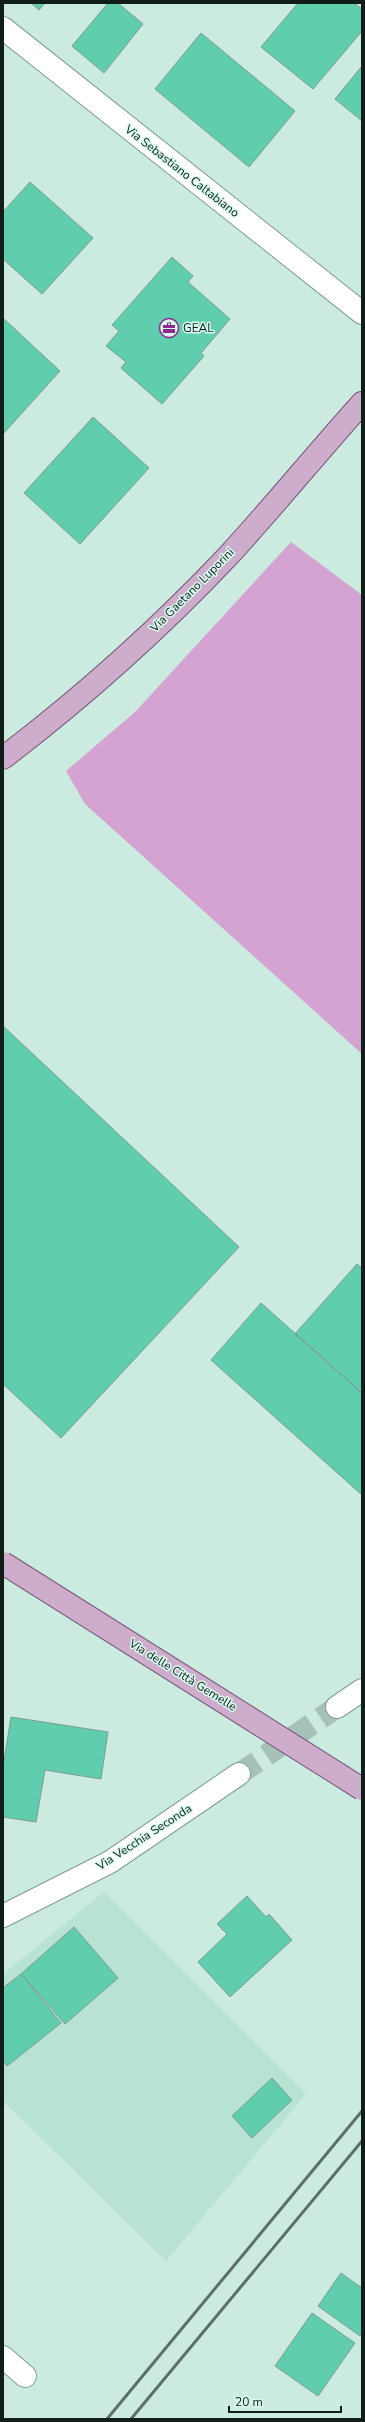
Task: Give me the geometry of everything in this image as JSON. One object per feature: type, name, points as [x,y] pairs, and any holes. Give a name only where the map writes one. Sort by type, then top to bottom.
[{"type":"main road","name":"Via Gaetano Luporini","points":[[3,758],[110,670],[165,619],[228,556],[362,403]]},
{"type":"main road","name":"Via delle Città Gemelle","points":[[3,1563],[362,1789]]},
{"type":"street","name":"Via Sebastiano Caltabiano","points":[[3,28],[362,313]]},
{"type":"street","points":[[337,1706],[362,1690]]},
{"type":"street","name":"Via Vecchia Seconda","points":[[3,1916],[110,1862],[239,1774]]},
{"type":"street","points":[[3,2357],[24,2376]]},
{"type":"shaded area","points":[[291,542],[362,595],[362,1054],[85,804],[66,771],[135,712]]},
{"type":"shaded area","points":[[104,1892],[306,2094],[166,2261],[3,2101],[3,1974]]},
{"type":"building","points":[[31,3],[45,3],[39,10]]},
{"type":"building","points":[[108,3],[118,3],[143,24],[104,73],[72,46]]},
{"type":"building","points":[[298,3],[354,3],[362,9],[362,31],[313,89],[261,47]]},
{"type":"building","points":[[201,33],[295,111],[249,167],[155,89]]},
{"type":"building","points":[[362,66],[362,121],[335,99]]},
{"type":"building","points":[[30,182],[93,238],[42,294],[3,259],[3,212]]},
{"type":"building","name":"GEAL","points":[[172,257],[193,276],[188,282],[230,319],[201,353],[204,356],[162,404],[121,368],[126,362],[106,346],[119,331],[112,325]]},
{"type":"building","points":[[3,318],[60,371],[3,434]]},
{"type":"building","points":[[93,417],[149,468],[80,544],[24,493]]},
{"type":"building","points":[[3,1026],[239,1247],[61,1438],[3,1384]]},
{"type":"building","points":[[357,1264],[362,1268],[362,1393],[295,1334]]},
{"type":"building","points":[[261,1303],[362,1393],[362,1495],[211,1360]]},
{"type":"building","points":[[11,1717],[108,1732],[101,1779],[45,1770],[36,1822],[3,1817],[3,1767]]},
{"type":"building","points":[[247,1896],[266,1917],[269,1914],[292,1940],[230,1997],[198,1962],[227,1934],[217,1924]]},
{"type":"building","points":[[74,1927],[118,1978],[65,2024],[21,1974]]},
{"type":"building","points":[[21,1974],[61,2023],[7,2066],[3,2060],[3,1988]]},
{"type":"building","points":[[272,2078],[292,2100],[252,2138],[232,2116]]},
{"type":"building","points":[[341,2273],[362,2288],[362,2332],[360,2336],[318,2306]]},
{"type":"building","points":[[312,2313],[355,2343],[318,2396],[275,2366]]},
{"type":"tunnel","points":[[239,1774],[337,1707]]},
{"type":"railway","points":[[107,2419],[362,2111]]},
{"type":"railway","points":[[131,2419],[362,2141]]},
{"type":"place","name":"GEAL","points":[[169,328]]}]
